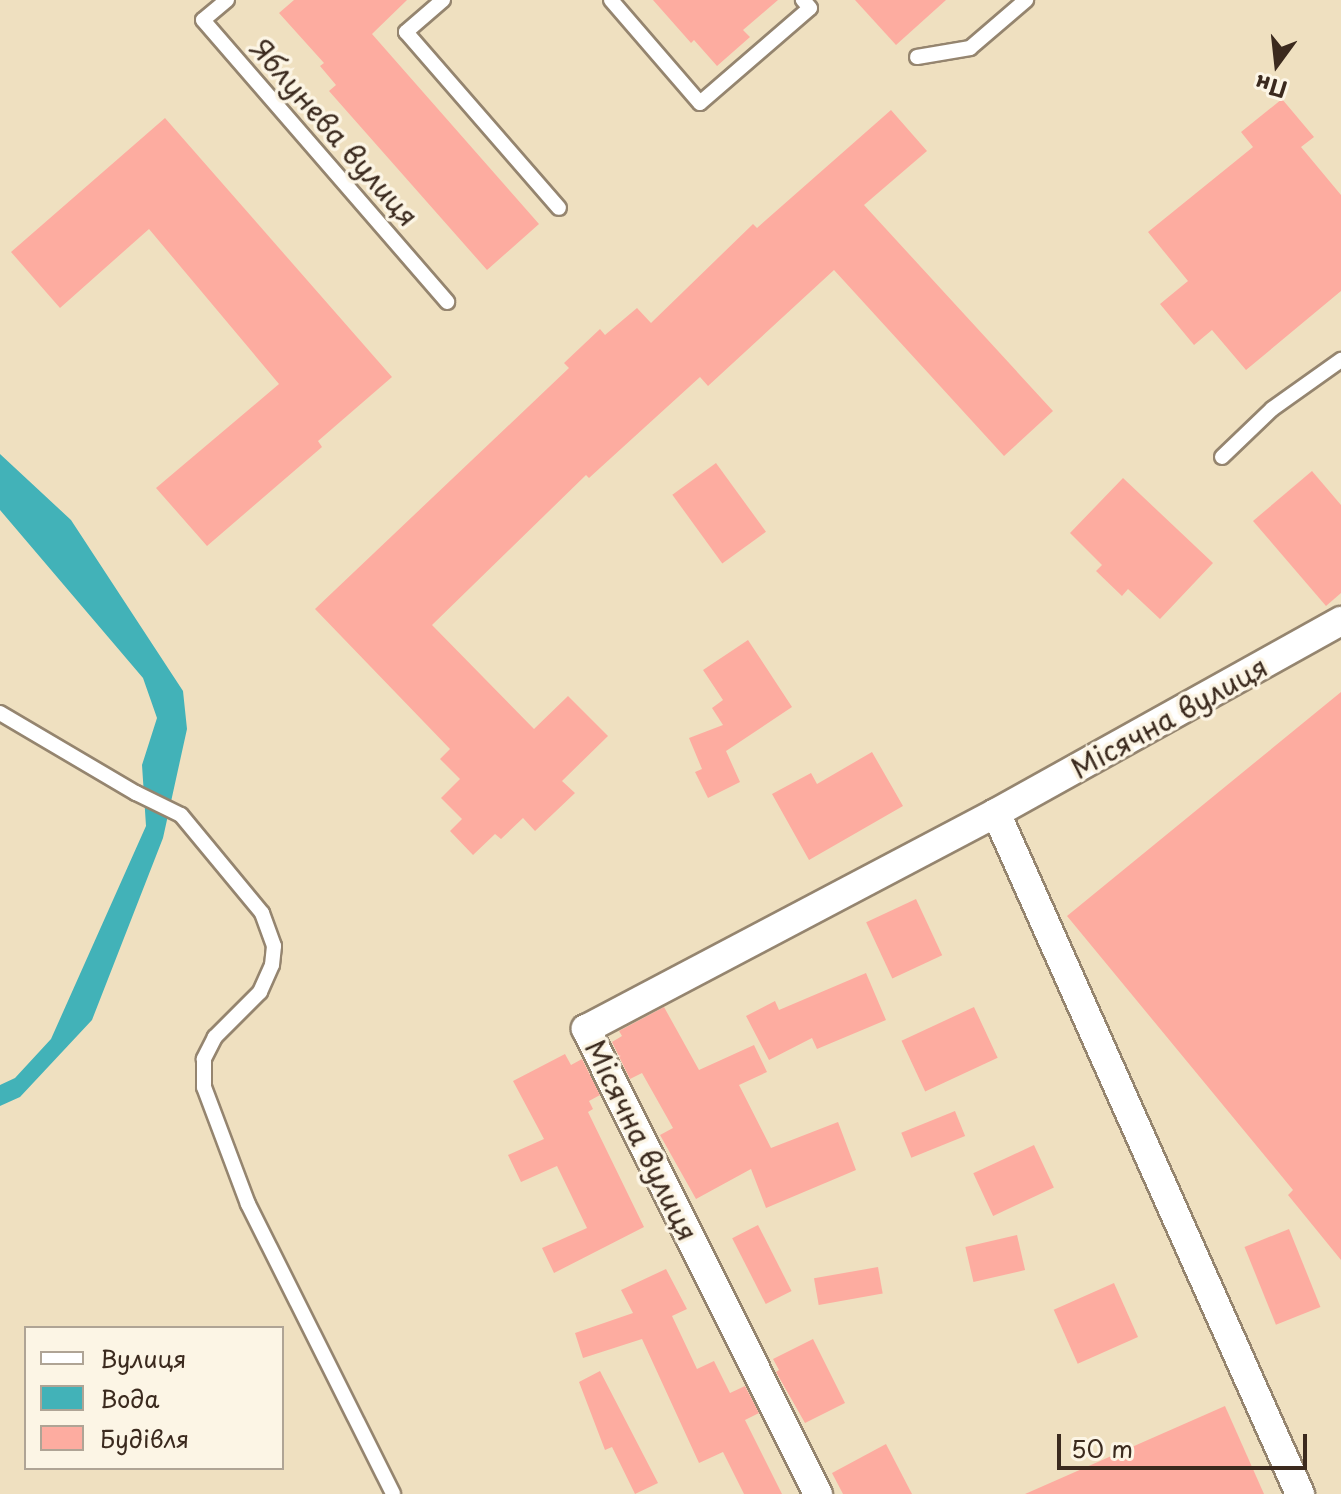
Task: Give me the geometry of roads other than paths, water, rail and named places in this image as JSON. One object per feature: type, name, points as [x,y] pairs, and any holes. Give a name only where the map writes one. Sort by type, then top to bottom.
[{"type":"street","name":"Місячна вулиця","points":[[818,1494],[586,1029],[996,813],[1341,621]]},
{"type":"street","points":[[996,813],[1300,1494]]},
{"type":"lane","name":"Яблунева вулиця","points":[[227,0],[203,20],[447,302]]},
{"type":"lane","points":[[443,0],[406,32],[559,208]]},
{"type":"lane","points":[[611,0],[700,103],[810,8],[803,0]]},
{"type":"lane","points":[[917,57],[970,48],[1026,0]]},
{"type":"lane","points":[[1222,457],[1272,409],[1341,360]]},
{"type":"lane","points":[[0,713],[136,793],[181,815],[262,913],[274,946],[272,965],[260,992],[215,1037],[204,1059],[204,1087],[248,1204],[393,1494]]},
{"type":"water","points":[[0,454],[71,520],[183,691],[187,729],[163,838],[92,1020],[20,1097],[0,1106],[0,1085],[15,1078],[51,1039],[146,826],[142,765],[157,718],[143,678],[0,510]]}]
